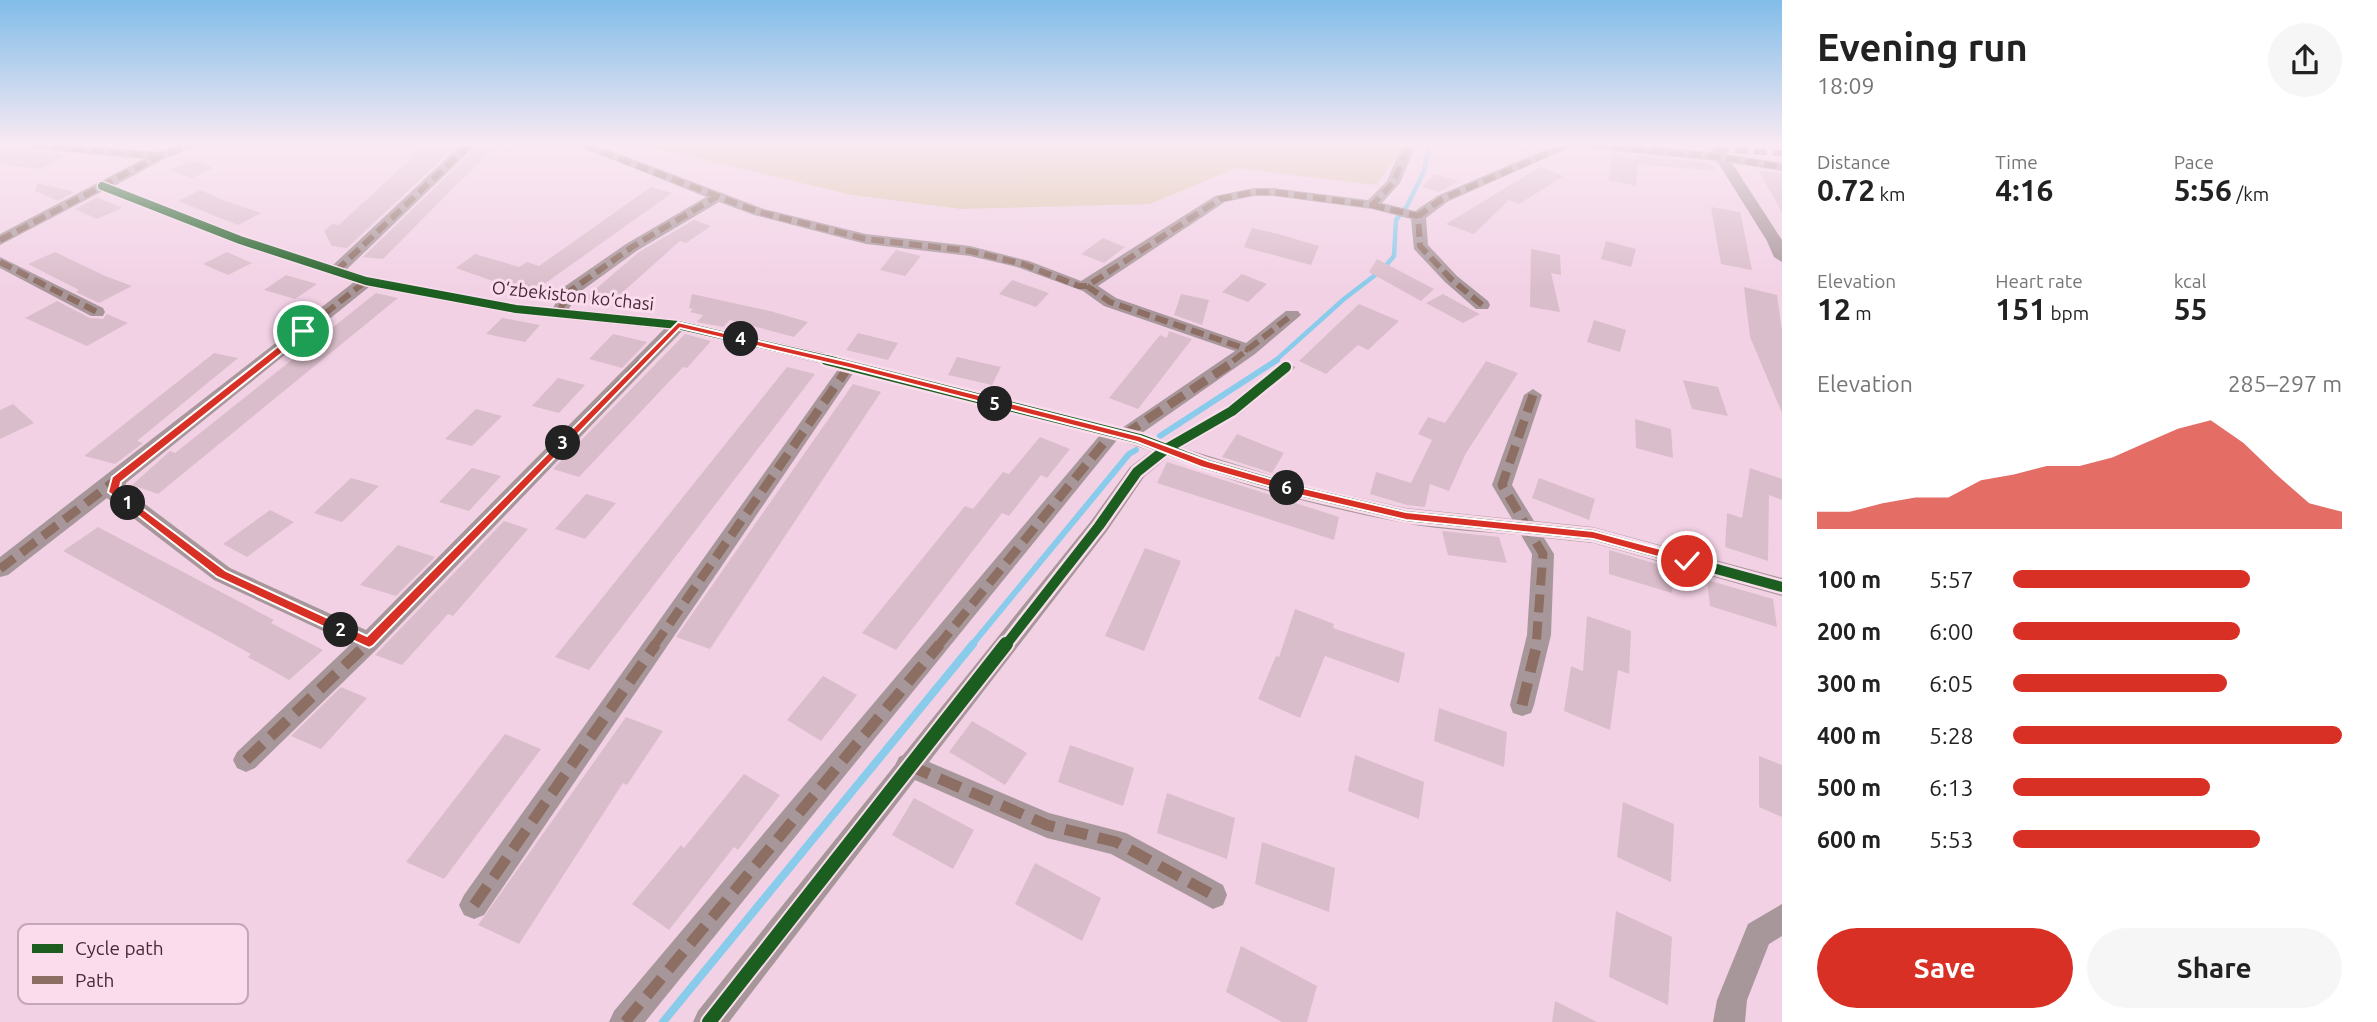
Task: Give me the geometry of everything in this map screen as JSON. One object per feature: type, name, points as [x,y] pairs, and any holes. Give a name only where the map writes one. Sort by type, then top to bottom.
[{"type":"street","points":[[0,240],[89,193]]},
{"type":"street","name":"O‘zbekiston ko‘chasi","points":[[119,193],[240,240],[366,281],[516,309],[678,325],[849,365],[1118,434],[1205,464],[1299,491],[1406,516],[1593,535],[1782,587]]},
{"type":"street","points":[[336,271],[418,193]]},
{"type":"street","points":[[705,193],[758,212],[866,239],[983,254],[1023,264],[1079,286],[1087,286],[1220,199],[1247,193]]},
{"type":"street","points":[[1278,193],[1372,205],[1418,216],[1442,199],[1457,193]]},
{"type":"street","points":[[1372,205],[1383,193]]},
{"type":"street","points":[[1744,193],[1782,257]]},
{"type":"street","points":[[558,313],[570,291],[632,247],[716,197]]},
{"type":"street","points":[[1418,216],[1420,246],[1451,279],[1482,304]]},
{"type":"street","points":[[0,262],[97,312]]},
{"type":"street","points":[[0,569],[366,281]]},
{"type":"street","points":[[1087,286],[1110,302],[1249,350]]},
{"type":"street","points":[[625,1022],[1118,434],[1169,409],[1292,315]]},
{"type":"street","points":[[246,760],[369,642],[678,325]]},
{"type":"street","points":[[474,905],[849,365]]},
{"type":"street","points":[[709,1022],[908,765],[1099,526],[1136,472],[1166,449],[1232,411],[1286,367]]},
{"type":"street","points":[[1522,705],[1539,635],[1543,554],[1502,485],[1533,395]]},
{"type":"street","points":[[116,480],[114,492],[222,574],[369,642]]},
{"type":"street","points":[[908,765],[1046,825],[1116,842],[1213,894]]},
{"type":"street","points":[[1730,1022],[1732,1000],[1758,934],[1782,919]]},
{"type":"shaded area","points":[[842,193],[1177,193],[1150,204],[961,209]]},
{"type":"building","points":[[39,193],[74,193],[58,201]]},
{"type":"building","points":[[195,193],[206,193],[261,213],[238,225],[178,201]]},
{"type":"building","points":[[374,193],[406,193],[347,248],[332,246],[324,231],[332,224],[339,225]]},
{"type":"building","points":[[430,193],[449,193],[383,259],[363,257]]},
{"type":"building","points":[[643,193],[672,193],[530,294],[456,268],[475,254],[519,267],[527,262],[539,266]]},
{"type":"building","points":[[1498,193],[1537,193],[1519,204],[1509,200],[1474,234],[1446,224]]},
{"type":"building","points":[[1771,193],[1782,193],[1782,212]]},
{"type":"building","points":[[97,197],[122,208],[97,219],[75,209]]},
{"type":"building","points":[[1711,207],[1740,212],[1752,270],[1721,264]]},
{"type":"building","points":[[694,220],[711,226],[686,243],[680,241],[607,306],[584,299],[639,252]]},
{"type":"building","points":[[1252,228],[1319,246],[1311,265],[1244,247]]},
{"type":"building","points":[[1103,238],[1125,247],[1104,263],[1081,254]]},
{"type":"building","points":[[1606,241],[1636,249],[1631,267],[1601,259]]},
{"type":"building","points":[[1531,249],[1560,255],[1561,275],[1551,273],[1560,312],[1530,307]]},
{"type":"building","points":[[896,250],[921,256],[905,276],[880,270]]},
{"type":"building","points":[[55,252],[132,286],[99,303],[28,264]]},
{"type":"building","points":[[227,252],[252,263],[228,275],[203,264]]},
{"type":"building","points":[[1377,259],[1434,289],[1421,301],[1369,272]]},
{"type":"building","points":[[1242,274],[1267,284],[1248,302],[1222,292]]},
{"type":"building","points":[[286,275],[317,284],[295,299],[264,290]]},
{"type":"building","points":[[1012,280],[1049,293],[1036,307],[999,294]]},
{"type":"building","points":[[1744,287],[1777,295],[1782,331],[1782,413],[1750,337]]},
{"type":"building","points":[[376,293],[398,298],[158,494],[132,485],[170,451],[175,453]]},
{"type":"building","points":[[692,294],[808,322],[794,337],[730,320],[723,327],[697,322],[703,315],[690,312],[693,309],[689,308]]},
{"type":"building","points":[[1181,294],[1209,300],[1202,325],[1174,315]]},
{"type":"building","points":[[1443,294],[1480,314],[1463,323],[1426,303]]},
{"type":"building","points":[[57,301],[90,318],[103,319],[107,314],[128,323],[87,346],[25,318]]},
{"type":"building","points":[[1359,304],[1399,321],[1368,350],[1358,345],[1326,374],[1299,361]]},
{"type":"building","points":[[502,318],[540,325],[525,342],[486,334]]},
{"type":"building","points":[[1594,320],[1626,330],[1620,352],[1587,342]]},
{"type":"building","points":[[1169,331],[1192,339],[1138,409],[1109,398],[1160,335],[1167,338]]},
{"type":"building","points":[[858,333],[898,343],[888,360],[846,350]]},
{"type":"building","points":[[613,334],[647,342],[622,368],[589,359]]},
{"type":"building","points":[[685,334],[711,341],[579,477],[553,469]]},
{"type":"building","points":[[214,353],[238,358],[137,441],[143,443],[115,464],[84,456]]},
{"type":"building","points":[[957,357],[1001,367],[992,385],[948,375]]},
{"type":"building","points":[[1486,361],[1518,373],[1466,453],[1449,491],[1430,484],[1425,507],[1407,505],[1370,494],[1376,472],[1411,483],[1432,440],[1418,434],[1428,417],[1445,423]]},
{"type":"building","points":[[787,367],[815,374],[589,670],[555,657]]},
{"type":"building","points":[[558,378],[585,385],[559,413],[532,406]]},
{"type":"building","points":[[1683,380],[1718,387],[1728,416],[1692,409]]},
{"type":"building","points":[[853,384],[881,392],[710,649],[676,637]]},
{"type":"building","points":[[13,404],[34,423],[0,439],[0,410]]},
{"type":"building","points":[[476,409],[502,416],[472,446],[445,439]]},
{"type":"building","points":[[1635,419],[1671,429],[1673,458],[1636,448]]},
{"type":"building","points":[[1237,434],[1284,453],[1272,473],[1222,457]]},
{"type":"building","points":[[1040,437],[1070,449],[1047,478],[1041,475],[1009,516],[1002,513],[896,650],[862,633],[965,506],[973,509],[1003,472],[1009,474]]},
{"type":"building","points":[[1167,462],[1339,517],[1334,540],[1157,483]]},
{"type":"building","points":[[472,468],[501,476],[469,511],[439,502]]},
{"type":"building","points":[[1750,468],[1782,479],[1782,500],[1769,495],[1768,561],[1725,547],[1727,513],[1742,518]]},
{"type":"building","points":[[351,478],[379,486],[342,522],[314,513]]},
{"type":"building","points":[[1539,478],[1595,499],[1589,520],[1532,498]]},
{"type":"building","points":[[586,494],[616,503],[585,539],[555,529]]},
{"type":"building","points":[[270,510],[294,522],[247,557],[223,544]]},
{"type":"building","points":[[504,521],[528,529],[453,616],[448,614],[402,665],[375,655]]},
{"type":"building","points":[[98,527],[274,620],[271,623],[323,650],[289,680],[248,657],[251,654],[63,551]]},
{"type":"building","points":[[1442,531],[1499,537],[1507,563],[1448,555]]},
{"type":"building","points":[[398,545],[435,557],[396,596],[360,585]]},
{"type":"building","points":[[1145,548],[1181,561],[1144,651],[1105,636]]},
{"type":"building","points":[[1609,550],[1671,568],[1672,593],[1609,574]]},
{"type":"building","points":[[1707,580],[1773,599],[1777,627],[1710,606]]},
{"type":"building","points":[[1295,609],[1334,624],[1333,628],[1405,653],[1399,683],[1325,656],[1300,718],[1258,699],[1276,656],[1279,657]]},
{"type":"building","points":[[1587,616],[1631,631],[1629,674],[1618,670],[1610,730],[1564,711],[1571,666],[1583,671]]},
{"type":"building","points":[[823,676],[857,695],[821,741],[787,720]]},
{"type":"building","points":[[341,687],[367,698],[321,749],[291,736]]},
{"type":"building","points":[[1439,708],[1507,732],[1504,767],[1434,741]]},
{"type":"building","points":[[626,717],[663,731],[627,785],[623,783],[519,944],[478,925]]},
{"type":"building","points":[[972,721],[1027,753],[1005,785],[949,752]]},
{"type":"building","points":[[505,734],[541,749],[444,879],[406,862]]},
{"type":"building","points":[[1070,745],[1134,768],[1123,806],[1058,782]]},
{"type":"building","points":[[1355,755],[1424,782],[1419,819],[1348,791]]},
{"type":"building","points":[[1759,756],[1782,765],[1782,817],[1759,807]]},
{"type":"building","points":[[744,774],[780,795],[738,850],[734,847],[669,930],[632,904],[681,845],[684,848]]},
{"type":"building","points":[[1167,793],[1235,818],[1227,859],[1157,833]]},
{"type":"building","points":[[914,798],[974,830],[953,869],[892,835]]},
{"type":"building","points":[[1623,802],[1674,824],[1671,882],[1617,857]]},
{"type":"building","points":[[1262,842],[1335,868],[1329,912],[1255,884]]},
{"type":"building","points":[[1035,863],[1101,898],[1082,941],[1015,904]]},
{"type":"building","points":[[1616,911],[1672,937],[1668,1005],[1609,977]]},
{"type":"building","points":[[1241,946],[1317,986],[1307,1022],[1282,1022],[1226,992]]},
{"type":"building","points":[[1555,1001],[1597,1022],[1552,1022]]},
{"type":"waterway","points":[[1275,361],[1344,299],[1383,269],[1394,256],[1396,220],[1413,193]]},
{"type":"waterway","points":[[1160,436],[1277,360]]},
{"type":"waterway","points":[[971,646],[1129,454],[1136,450]]},
{"type":"waterway","points":[[663,1022],[973,644]]},
{"type":"marked path","points":[[0,240],[90,193]]},
{"type":"marked path","points":[[336,271],[419,193]]},
{"type":"marked path","points":[[708,193],[759,212],[866,239],[970,251],[1023,264],[1079,286],[1087,286],[1220,199],[1251,193]]},
{"type":"marked path","points":[[1278,193],[1372,205],[1384,193]]},
{"type":"marked path","points":[[1457,193],[1442,199],[1418,216],[1420,246],[1451,279],[1482,305]]},
{"type":"marked path","points":[[558,313],[570,291],[632,247],[716,197]]},
{"type":"marked path","points":[[1372,205],[1418,216]]},
{"type":"marked path","points":[[0,262],[97,312]]},
{"type":"marked path","points":[[366,281],[116,480],[114,492],[222,574],[369,642]]},
{"type":"marked path","points":[[1087,286],[1110,302],[1249,350]]},
{"type":"marked path","points":[[1124,435],[1168,408],[1292,315]]},
{"type":"marked path","points":[[246,760],[369,642],[678,325]]},
{"type":"marked path","points":[[474,905],[850,365]]},
{"type":"marked path","points":[[1522,705],[1539,635],[1543,554],[1502,485],[1533,395]]},
{"type":"marked path","points":[[625,1022],[1112,433]]},
{"type":"marked path","points":[[0,569],[116,480]]},
{"type":"marked path","points":[[908,765],[1047,825],[1116,842],[1213,895]]},
{"type":"cycle path","points":[[119,193],[240,240],[366,281],[516,309],[678,325],[850,365],[1140,439],[1205,464],[1299,491],[1406,516],[1593,535],[1782,587]]},
{"type":"cycle path","points":[[709,1022],[1099,526],[1137,472],[1166,449],[1232,411],[1286,367]]},
{"type":"route","points":[[303,331],[116,480],[114,492],[222,574],[369,642],[678,325],[849,365],[1140,439],[1205,464],[1299,491],[1406,516],[1593,535],[1687,561]]}]
